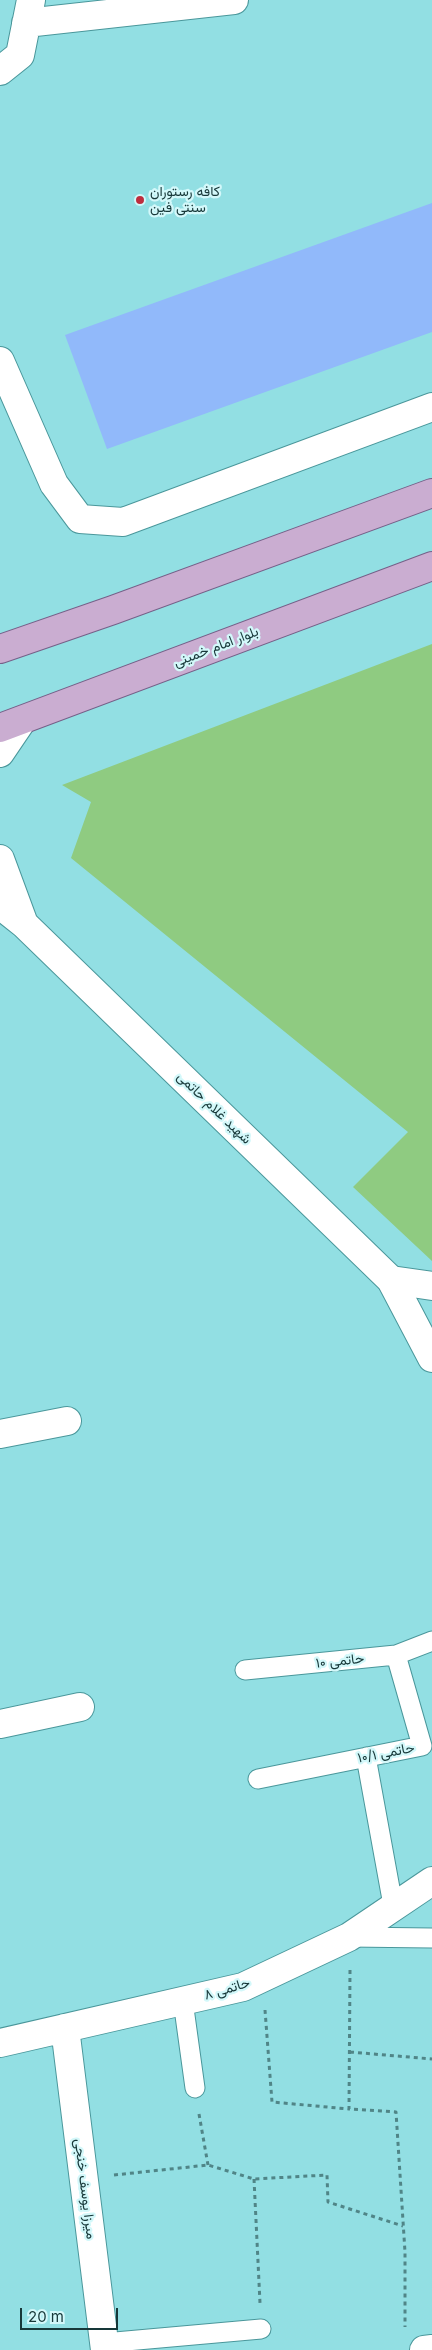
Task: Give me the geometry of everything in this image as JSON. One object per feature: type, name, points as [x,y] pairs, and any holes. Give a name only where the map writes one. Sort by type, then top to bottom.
[{"type":"main road","points":[[0,649],[113,610],[432,493]]},
{"type":"main road","name":"بلوار امام خمینی","points":[[10,725],[432,566]]},
{"type":"street","points":[[0,71],[20,55],[29,12],[234,0]]},
{"type":"street","points":[[0,361],[54,484],[80,519],[123,522],[432,407]]},
{"type":"street","points":[[0,752],[10,725]]},
{"type":"street","name":"شهید غلام حاتمی","points":[[0,859],[24,924],[391,1280],[432,1358]]},
{"type":"street","points":[[0,905],[24,924]]},
{"type":"street","points":[[391,1280],[432,1286]]},
{"type":"street","points":[[0,1434],[67,1421]]},
{"type":"street","points":[[0,1724],[80,1707]]},
{"type":"street","name":"حاتمی ۸","points":[[0,2043],[243,1987],[349,1937],[432,1880]]},
{"type":"street","name":"میرزا یوسف خنجی","points":[[64,2028],[105,2346]]},
{"type":"street","points":[[414,2341],[432,2349]]},
{"type":"lane","name":"حاتمی ۱۰","points":[[245,1670],[396,1655],[432,1641]]},
{"type":"lane","name":"حاتمی ۱۰/۱","points":[[258,1779],[422,1746],[396,1655]]},
{"type":"lane","points":[[366,1757],[393,1906]]},
{"type":"lane","points":[[349,1937],[432,1938]]},
{"type":"lane","points":[[183,2001],[195,2088]]},
{"type":"lane","points":[[105,2346],[261,2329]]},
{"type":"path","points":[[349,1937],[349,2109]]},
{"type":"path","points":[[262,1977],[272,2102],[396,2112],[406,2306],[414,2341]]},
{"type":"path","points":[[350,2052],[432,2059]]},
{"type":"path","points":[[195,2088],[208,2165]]},
{"type":"path","points":[[83,2179],[208,2165],[254,2179],[327,2174],[328,2202],[403,2226]]},
{"type":"path","points":[[254,2179],[261,2329]]},
{"type":"green space","points":[[432,644],[432,1261],[353,1187],[408,1132],[71,858],[91,802],[62,785]]},
{"type":"water","points":[[432,203],[432,332],[107,449],[65,335]]},
{"type":"place","name":"کافه رستوران سنتی فین","points":[[140,200]]}]
